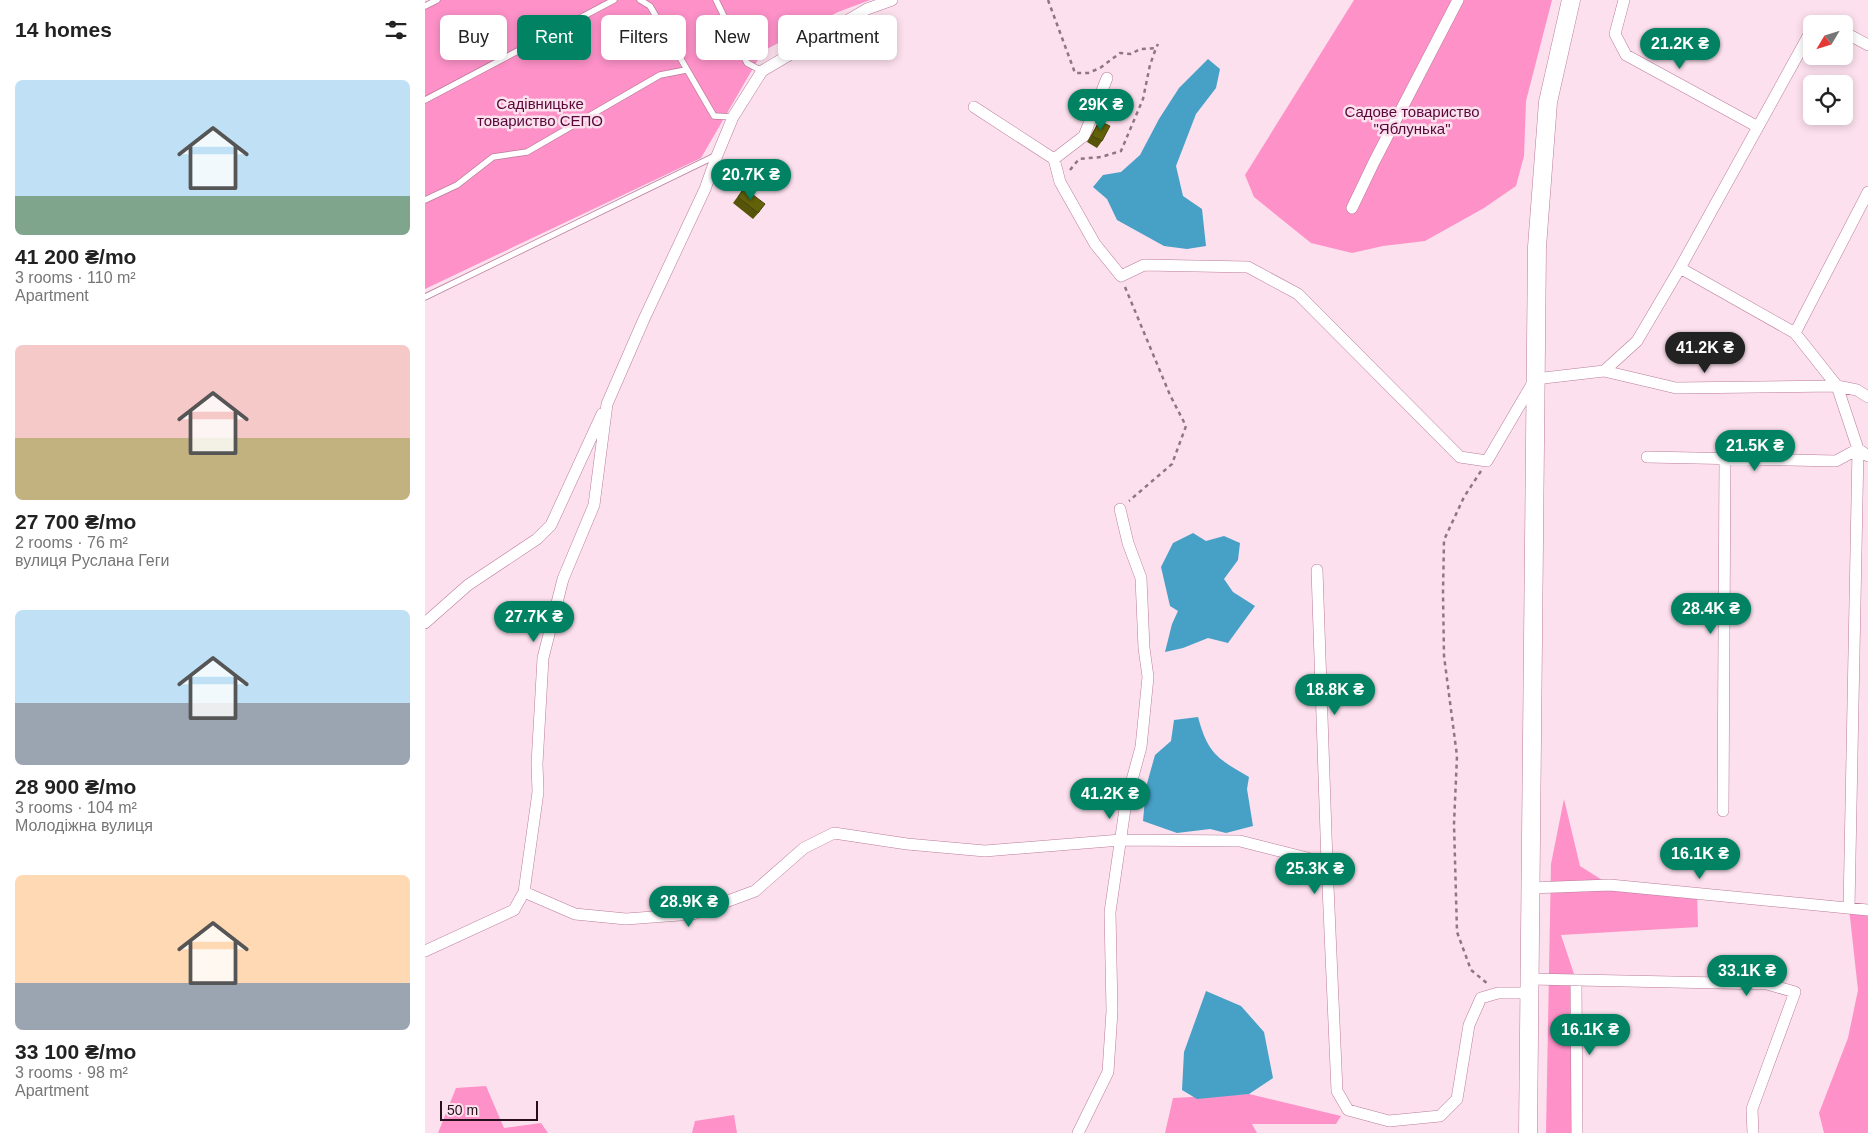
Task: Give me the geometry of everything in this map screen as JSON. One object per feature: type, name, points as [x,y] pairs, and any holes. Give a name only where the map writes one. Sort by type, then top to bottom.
[{"type":"main road","points":[[1528,1133],[1537,247],[1548,102],[1571,0]]},
{"type":"street","points":[[425,624],[468,585],[537,539],[551,525],[607,404],[643,319],[705,189],[733,117],[762,71],[867,9],[892,0]]},
{"type":"street","points":[[1352,208],[1459,0]]},
{"type":"street","points":[[1624,0],[1615,34],[1626,55],[1758,127]]},
{"type":"street","points":[[1853,37],[1868,45]]},
{"type":"street","points":[[1604,371],[1637,341],[1680,268],[1803,45]]},
{"type":"street","points":[[1054,159],[1084,136],[1107,78]]},
{"type":"street","points":[[975,107],[1054,159],[1060,182],[1095,244],[1121,276],[1145,265],[1248,267],[1298,294],[1460,457],[1487,461],[1535,379],[1604,371],[1676,388],[1837,386],[1857,390],[1868,397]]},
{"type":"street","points":[[1795,333],[1868,192]]},
{"type":"street","points":[[1680,268],[1795,333],[1837,386],[1863,452],[1849,908]]},
{"type":"street","points":[[425,950],[514,910],[524,892],[537,792],[543,658],[563,579],[594,505],[607,404]]},
{"type":"street","points":[[1647,457],[1836,461],[1863,452]]},
{"type":"street","points":[[1723,811],[1725,459]]},
{"type":"street","points":[[1078,1133],[1108,1072],[1112,1011],[1110,912],[1126,802],[1141,747],[1148,677],[1144,648],[1141,578],[1128,544],[1120,509]]},
{"type":"street","points":[[1317,570],[1337,1091],[1348,1110],[1389,1121],[1439,1116],[1457,1099],[1469,1025],[1481,998],[1498,992],[1576,980],[1767,984],[1795,992],[1752,1108],[1753,1133]]},
{"type":"street","points":[[524,892],[575,914],[627,919],[693,914],[755,891],[804,848],[834,833],[907,844],[985,851],[1121,840],[1240,841],[1327,862]]},
{"type":"street","points":[[1530,888],[1609,885],[1868,910]]},
{"type":"street","points":[[1576,980],[1577,1133]]},
{"type":"lane","points":[[425,6],[437,0]]},
{"type":"lane","points":[[425,100],[613,0]]},
{"type":"lane","points":[[640,0],[650,6],[714,116],[733,117]]},
{"type":"lane","points":[[716,0],[747,62],[762,71]]},
{"type":"lane","points":[[425,200],[457,184],[493,157],[527,152],[660,75],[686,70]]},
{"type":"lane","points":[[425,297],[717,155]]},
{"type":"path","points":[[1047,0],[1075,73],[1088,73],[1100,68],[1120,53],[1131,54],[1140,49],[1156,48]]},
{"type":"path","points":[[1060,182],[1079,159],[1101,157],[1121,151],[1143,99],[1150,65],[1158,44]]},
{"type":"path","points":[[1120,509],[1172,464],[1186,426],[1169,395],[1121,276]]},
{"type":"path","points":[[1487,461],[1464,497],[1443,540],[1444,656],[1457,756],[1454,824],[1457,932],[1471,970],[1498,992]]},
{"type":"green space","name":"Садівницьке товариство СЕПО","points":[[437,0],[870,0],[832,15],[778,15],[778,43],[768,48],[768,15],[696,15],[696,60],[758,60],[701,158],[425,289],[425,6]]},
{"type":"green space","name":"Садове товариство \"Яблунька\"","points":[[1354,0],[1552,0],[1526,101],[1524,156],[1516,186],[1484,208],[1425,241],[1383,246],[1352,253],[1311,243],[1254,197],[1245,175]]},
{"type":"green space","points":[[1564,799],[1580,866],[1610,885],[1697,893],[1698,927],[1561,935],[1576,980],[1577,1133],[1546,1133],[1551,864]]},
{"type":"green space","points":[[1849,908],[1868,910],[1868,1133],[1824,1133],[1819,1113],[1848,1038],[1858,990]]},
{"type":"green space","points":[[486,1086],[504,1128],[541,1123],[548,1133],[438,1133],[456,1088]]},
{"type":"green space","points":[[1249,1094],[1341,1116],[1336,1124],[1252,1124],[1257,1133],[1165,1133],[1173,1098]]},
{"type":"green space","points":[[734,1115],[737,1133],[692,1133],[695,1121]]},
{"type":"water","points":[[1208,59],[1220,69],[1216,88],[1196,114],[1176,166],[1183,196],[1202,209],[1206,246],[1187,249],[1164,246],[1117,220],[1107,199],[1093,187],[1103,175],[1121,172],[1140,155],[1159,119],[1179,88]]},
{"type":"water","points":[[1193,533],[1206,541],[1224,536],[1240,543],[1238,560],[1224,579],[1233,592],[1255,606],[1228,643],[1208,638],[1183,648],[1165,652],[1172,624],[1178,611],[1170,606],[1161,567],[1173,543]]},
{"type":"water","points":[[1198,717],[1210,747],[1222,760],[1249,777],[1247,789],[1253,826],[1226,833],[1210,829],[1177,833],[1143,821],[1146,787],[1155,755],[1171,741],[1174,720]]},
{"type":"water","points":[[1206,991],[1241,1006],[1264,1032],[1273,1078],[1249,1094],[1197,1099],[1182,1090],[1184,1052]]},
{"type":"building","points":[[1099,121],[1110,126],[1102,141],[1092,136]]},
{"type":"building","points":[[744,188],[765,204],[758,213],[738,197]]}]
